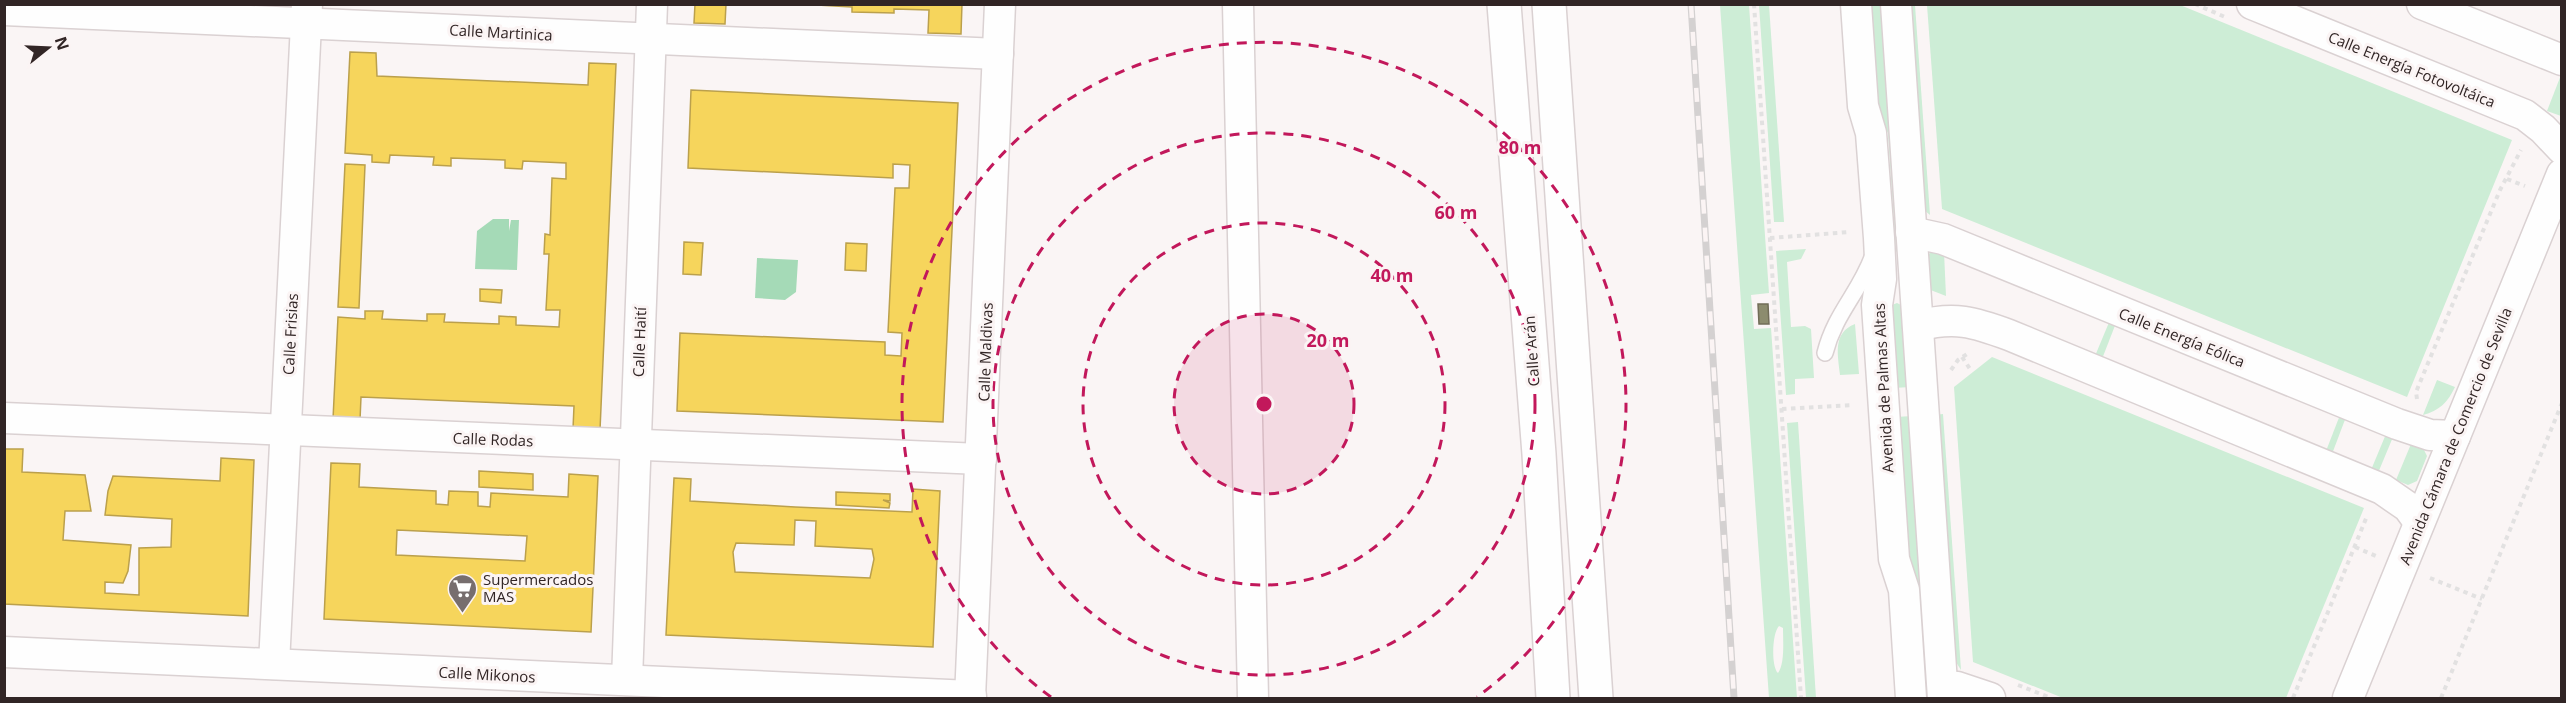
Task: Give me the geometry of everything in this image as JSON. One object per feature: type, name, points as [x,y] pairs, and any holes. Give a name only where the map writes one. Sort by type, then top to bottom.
[{"type":"street","name":"Calle Haití","points":[[627,680],[652,4]]},
{"type":"street","name":"Calle Maldivas","points":[[970,697],[1000,4]]},
{"type":"street","points":[[1238,4],[1253,699]]},
{"type":"street","name":"Calle Arán","points":[[1504,4],[1539,454],[1552,699]]},
{"type":"street","points":[[1549,4],[1596,699]]},
{"type":"street","name":"Avenida de Palmas Altas","points":[[1856,4],[1863,106],[1870,133],[1866,235],[1881,279],[1877,305],[1894,559],[1904,590],[1911,699]]},
{"type":"street","points":[[1896,4],[1911,232],[1926,315],[1943,692],[1966,689],[1990,699]]},
{"type":"street","name":"Calle Energía Fotovoltáica","points":[[2252,4],[2525,115],[2543,129],[2562,149]]},
{"type":"street","points":[[2422,4],[2562,60]]},
{"type":"street","name":"Calle Martinica","points":[[4,10],[306,14],[651,38],[998,54]]},
{"type":"street","name":"Calle Frisias","points":[[274,664],[306,14]]},
{"type":"street","name":"Avenida Cámara de Comercio de Sevilla","points":[[2348,699],[2562,174]]},
{"type":"street","name":"Calle Energía Eólica","points":[[1911,232],[1943,239],[2397,424],[2430,435],[2455,436]]},
{"type":"street","points":[[1881,279],[1898,279],[1905,283],[1926,315],[1966,321],[2009,334],[2382,489],[2408,507],[2419,522]]},
{"type":"street","name":"Calle Rodas","points":[[4,418],[981,459]]},
{"type":"street","name":"Calle Mikonos","points":[[4,652],[970,697]]},
{"type":"lane","points":[[1825,353],[1830,332],[1869,267],[1866,235]]},
{"type":"path","points":[[1754,4],[1801,699]]},
{"type":"path","points":[[2418,403],[2416,392],[2500,190],[2523,145]]},
{"type":"path","points":[[2507,179],[2526,187]]},
{"type":"path","points":[[1770,238],[1866,235]]},
{"type":"path","points":[[1952,367],[1970,353]]},
{"type":"path","points":[[2441,699],[2562,403]]},
{"type":"path","points":[[1782,409],[1841,406]]},
{"type":"path","points":[[2293,699],[2370,510]]},
{"type":"path","points":[[2355,547],[2387,561]]},
{"type":"path","points":[[2429,578],[2482,599]]},
{"type":"shaded area","points":[[1720,5],[1749,5],[1769,293],[1751,295],[1754,329],[1771,328],[1797,698],[1769,698]],"holes":[[[1779,626],[1783,628],[1783,658],[1778,673],[1773,657],[1774,642]]]},
{"type":"shaded area","points":[[1759,5],[1769,5],[1784,222],[1774,222]]},
{"type":"shaded area","points":[[1867,5],[1886,5],[1899,254],[1896,251],[1888,133],[1876,112]]},
{"type":"shaded area","points":[[1906,5],[1915,5],[1930,215],[1924,210]]},
{"type":"shaded area","points":[[1927,5],[2180,5],[2512,140],[2407,397],[1942,209]]},
{"type":"shaded area","points":[[2562,75],[2561,116],[2547,111]]},
{"type":"shaded area","points":[[493,219],[509,219],[509,231],[511,220],[519,220],[517,270],[475,269],[477,231]]},
{"type":"shaded area","points":[[1806,249],[1801,259],[1787,262],[1791,327],[1805,326],[1811,329],[1814,378],[1795,379],[1795,394],[1786,395],[1776,251]]},
{"type":"shaded area","points":[[1934,251],[1944,252],[1946,296],[1928,289],[1925,256]]},
{"type":"shaded area","points":[[757,258],[798,260],[796,292],[785,300],[755,298]]},
{"type":"shaded area","points":[[1897,303],[1901,305],[1911,387],[1893,388],[1892,305]]},
{"type":"shaded area","points":[[2110,320],[2116,323],[2102,359],[2095,356]]},
{"type":"shaded area","points":[[1855,324],[1859,374],[1840,375],[1838,345],[1843,333]]},
{"type":"shaded area","points":[[1992,357],[2364,508],[2286,698],[2063,698],[1973,662],[1954,387]]},
{"type":"shaded area","points":[[2437,380],[2455,387],[2442,405],[2423,415]]},
{"type":"shaded area","points":[[1943,414],[1961,670],[1954,659],[1934,415]]},
{"type":"shaded area","points":[[2340,415],[2346,417],[2332,454],[2326,451]]},
{"type":"shaded area","points":[[1913,416],[1933,698],[1926,698],[1919,587],[1908,566],[1895,417]]},
{"type":"shaded area","points":[[1798,422],[1816,698],[1806,698],[1787,423]]},
{"type":"shaded area","points":[[2386,434],[2393,437],[2378,473],[2371,470]]},
{"type":"shaded area","points":[[2411,444],[2423,448],[2427,456],[2417,481],[2408,485],[2396,480]]},
{"type":"building: Homes","points":[[695,4],[726,4],[725,24],[694,23]]},
{"type":"building: Homes","points":[[799,4],[962,4],[961,34],[928,33],[929,10],[894,9],[894,13],[852,12],[852,7]]},
{"type":"building: Homes","points":[[350,52],[376,53],[377,76],[588,85],[589,63],[616,64],[600,430],[573,429],[574,406],[361,397],[360,420],[333,419],[338,317],[365,319],[365,311],[383,311],[382,319],[427,321],[427,314],[445,314],[444,322],[499,324],[499,316],[516,317],[516,325],[559,327],[560,310],[546,310],[549,254],[544,254],[545,234],[550,235],[552,178],[566,179],[566,163],[523,161],[522,169],[505,168],[505,160],[451,158],[451,166],[433,165],[434,157],[390,155],[389,163],[372,162],[372,155],[345,153]]},
{"type":"building: Homes","points":[[691,90],[958,103],[943,422],[677,411],[680,333],[885,342],[885,355],[901,356],[902,333],[888,332],[895,188],[909,188],[910,165],[893,164],[893,178],[688,168]]},
{"type":"building: Homes","points":[[345,164],[365,165],[359,308],[338,307]]},
{"type":"building: Homes","points":[[684,242],[703,243],[701,275],[683,274]]},
{"type":"building: Homes","points":[[846,243],[867,244],[866,271],[845,270]]},
{"type":"building: Homes","points":[[480,289],[502,290],[501,303],[480,301]]},
{"type":"building: Homes","points":[[4,449],[23,449],[22,472],[85,475],[91,511],[65,511],[63,540],[131,545],[128,571],[123,583],[105,582],[105,593],[139,595],[139,548],[171,547],[172,519],[105,515],[108,491],[113,476],[220,481],[221,458],[254,460],[248,616],[4,604]]},
{"type":"building: Homes","points":[[331,463],[360,464],[359,487],[436,491],[436,504],[448,505],[449,491],[478,492],[478,506],[490,507],[491,493],[568,497],[569,474],[598,476],[591,632],[324,619]],"holes":[[[397,530],[527,536],[525,561],[396,555]]]},
{"type":"building: Homes","points":[[479,471],[533,474],[533,490],[479,487]]},
{"type":"building: Homes","points":[[674,478],[691,479],[690,501],[795,507],[912,512],[913,489],[940,491],[933,647],[666,635]],"holes":[[[795,520],[816,521],[815,546],[872,549],[874,559],[870,578],[735,572],[733,552],[736,543],[794,545]]]},
{"type":"building: Homes","points":[[836,492],[890,494],[890,501],[883,500],[890,503],[889,508],[836,505]]},
{"type":"building: Industry","points":[[1758,304],[1768,304],[1769,324],[1759,324]]},
{"type":"railway","points":[[1691,4],[1734,698]]},
{"type":"place","name":"Supermercados MAS","points":[[462,614]]}]
